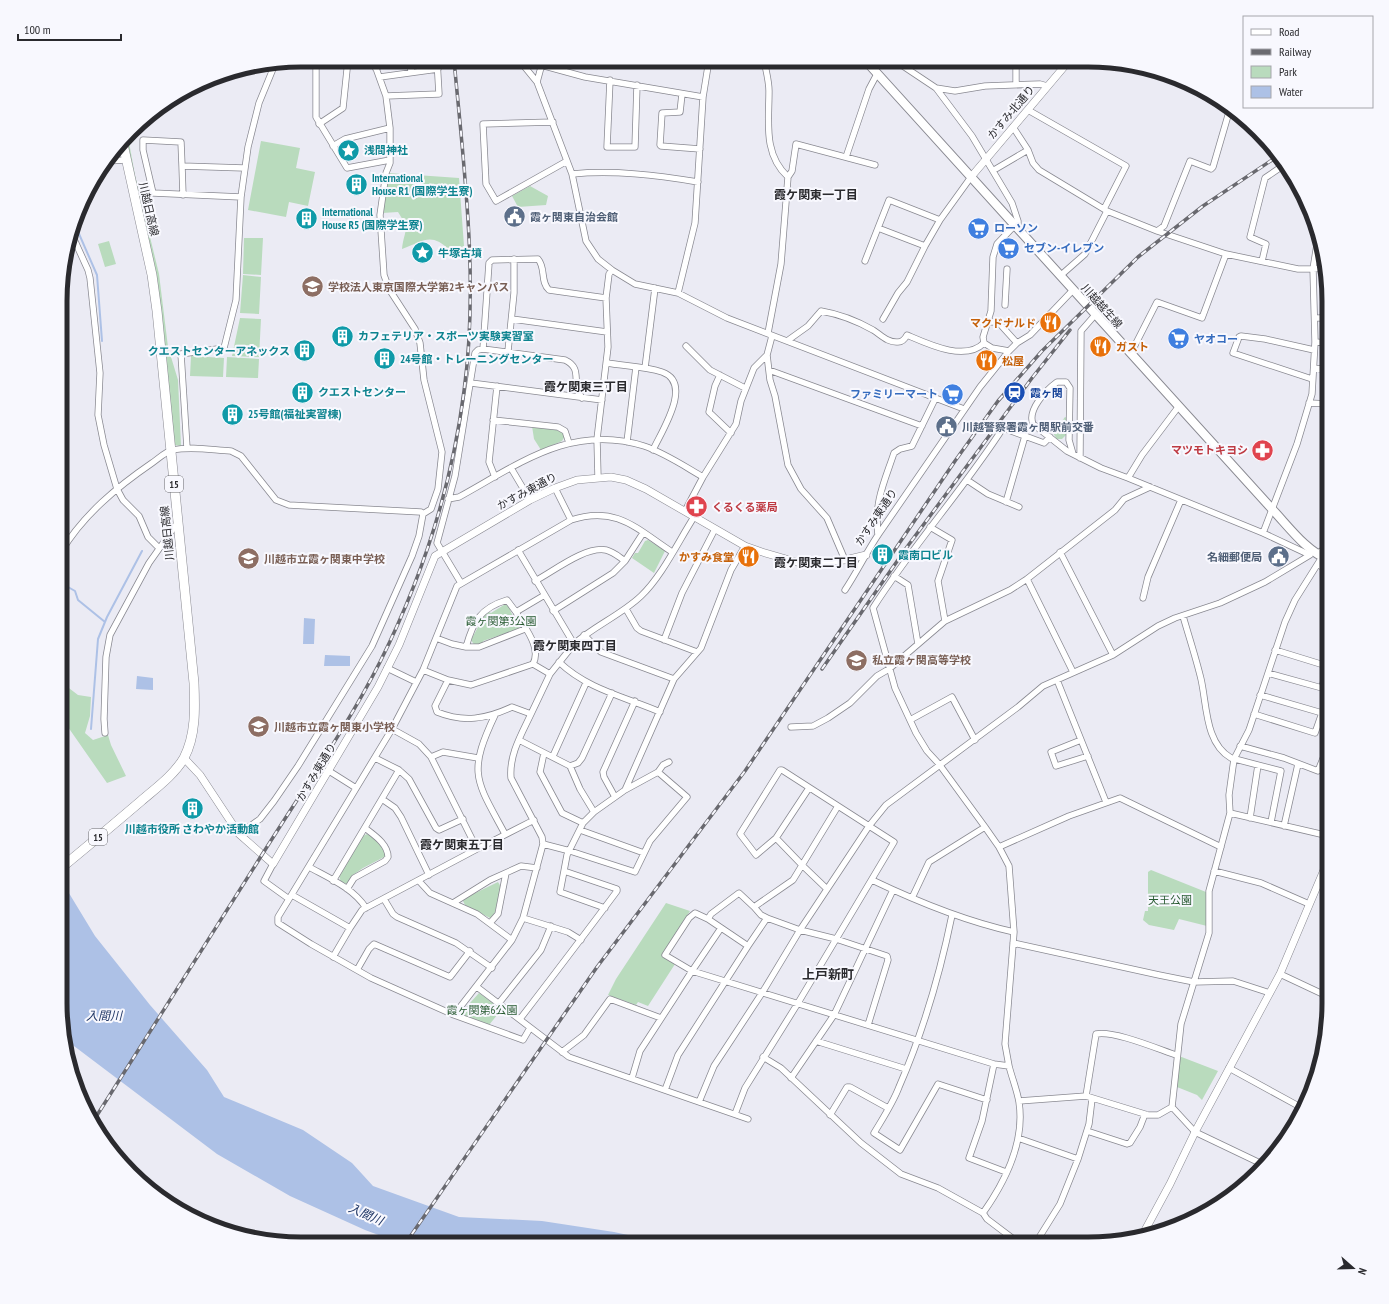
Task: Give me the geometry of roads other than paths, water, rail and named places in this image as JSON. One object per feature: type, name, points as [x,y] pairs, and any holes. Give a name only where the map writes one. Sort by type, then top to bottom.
[{"type":"main road","name":"川越越生線","points":[[871,67],[1272,509],[1304,543],[1321,557]]},
{"type":"main road","name":"川越日高線","points":[[67,863],[136,806],[167,778],[184,758],[193,725],[195,699],[171,450],[152,275],[124,149]]},
{"type":"street","points":[[316,67],[316,118],[347,168],[390,160]]},
{"type":"street","points":[[319,124],[343,108],[347,67]]},
{"type":"street","points":[[411,67],[411,72]]},
{"type":"street","points":[[380,77],[411,72],[430,67]]},
{"type":"street","points":[[386,96],[439,94],[437,67]]},
{"type":"street","points":[[525,67],[537,82],[572,174],[586,241],[598,259],[612,270],[635,284],[678,293],[707,310],[964,409]]},
{"type":"street","points":[[537,82],[541,67]]},
{"type":"street","points":[[554,67],[585,77],[704,97]]},
{"type":"street","points":[[678,293],[695,223],[704,97],[708,67]]},
{"type":"street","points":[[765,67],[769,90],[768,135],[776,160],[788,177]]},
{"type":"street","points":[[904,67],[936,88],[972,136],[994,170],[1012,203],[1018,221],[1017,227],[997,244],[993,257],[992,311],[983,337],[984,343],[992,348],[1009,351]]},
{"type":"street","points":[[1016,67],[1016,85]]},
{"type":"street","name":"かすみ北通り","points":[[971,177],[1063,67]]},
{"type":"street","points":[[188,448],[181,354],[224,348],[236,300],[241,197],[244,168],[259,103],[273,69]]},
{"type":"street","points":[[239,834],[260,819],[274,801],[302,759],[372,646],[412,556],[419,536],[423,514],[431,509],[438,488],[442,452],[424,380],[420,343],[414,329],[389,289],[384,275],[380,215],[386,173],[390,160],[390,128],[386,96],[376,69]]},
{"type":"street","points":[[846,157],[869,89],[877,74]]},
{"type":"street","points":[[610,80],[607,147],[635,147],[637,86]]},
{"type":"street","points":[[936,88],[955,91],[985,86],[1040,84],[1047,86]]},
{"type":"street","points":[[682,94],[681,111],[662,112],[660,146],[700,149]]},
{"type":"street","points":[[1028,110],[1126,166],[1085,254],[1060,276]]},
{"type":"street","points":[[1157,231],[1164,226],[1190,161],[1211,169],[1212,168],[1228,114]]},
{"type":"street","points":[[552,122],[483,124],[486,184],[496,201],[567,161]]},
{"type":"street","points":[[1013,127],[1028,150],[1033,163],[1039,170],[1105,210],[1157,231],[1226,254],[1298,268],[1320,268]]},
{"type":"street","points":[[333,146],[345,139],[390,128]]},
{"type":"street","points":[[183,195],[181,142],[143,140],[143,150],[153,193],[183,195],[241,197]]},
{"type":"street","points":[[845,560],[827,518],[803,492],[788,465],[767,355],[781,264],[788,198],[788,177],[792,171],[797,143],[875,165]]},
{"type":"street","points":[[994,170],[1028,150]]},
{"type":"street","points":[[113,161],[125,160]]},
{"type":"street","points":[[182,166],[244,168]]},
{"type":"street","points":[[1262,261],[1266,244],[1250,237],[1265,178],[1280,167]]},
{"type":"street","points":[[572,174],[599,171],[662,176],[698,182]]},
{"type":"street","points":[[882,320],[898,293],[907,282],[940,220],[971,177]]},
{"type":"street","points":[[865,261],[888,200],[940,220]]},
{"type":"street","points":[[878,228],[925,246]]},
{"type":"street","points":[[75,241],[90,278],[100,373],[98,415],[104,446],[117,489],[123,500],[139,516],[148,537],[159,548]]},
{"type":"street","points":[[1263,532],[1297,444],[1312,394],[1315,342],[1313,269],[1316,249]]},
{"type":"street","points":[[1131,353],[1157,302],[1202,318],[1226,254]]},
{"type":"street","points":[[508,351],[514,293],[514,259]]},
{"type":"street","points":[[484,349],[489,263],[492,260],[538,259],[542,268],[545,285],[549,290],[606,298]]},
{"type":"street","points":[[1005,305],[1007,269]]},
{"type":"street","points":[[598,477],[597,439],[608,347],[606,298],[612,270]]},
{"type":"street","points":[[645,368],[655,288]]},
{"type":"street","name":"かすみ東通り","points":[[273,864],[371,700],[413,611],[432,562],[441,551],[530,500],[555,488],[577,480],[598,477],[626,480],[685,511],[745,546],[800,563],[845,560],[866,554],[964,409],[1016,342],[1030,335],[1073,290]]},
{"type":"street","points":[[788,341],[808,326],[821,311],[846,318],[895,342],[902,341],[907,335],[947,350],[960,352],[979,347],[984,343]]},
{"type":"street","points":[[1080,458],[1081,331],[1095,315]]},
{"type":"street","points":[[1315,318],[1322,318]]},
{"type":"street","points":[[512,319],[607,332]]},
{"type":"street","points":[[988,322],[998,322],[1016,342]]},
{"type":"street","points":[[1312,379],[1233,353],[1239,337],[1241,336],[1265,339],[1314,350]]},
{"type":"street","points":[[1315,342],[1322,343]]},
{"type":"street","points":[[686,346],[710,370],[745,388]]},
{"type":"street","points":[[461,583],[437,543],[462,441],[475,353],[478,350],[484,349],[508,351],[565,360],[571,363],[576,371],[576,391],[582,398]]},
{"type":"street","points":[[685,511],[703,477],[736,424],[745,388],[754,368],[767,355]]},
{"type":"street","points":[[606,363],[663,372],[672,381],[677,391],[675,404],[652,450]]},
{"type":"street","points":[[627,442],[636,367]]},
{"type":"street","points":[[1314,368],[1322,369]]},
{"type":"street","points":[[769,370],[922,426]]},
{"type":"street","points":[[720,375],[715,386],[709,412],[731,433]]},
{"type":"street","points":[[1074,454],[1070,440],[1070,391],[1066,382],[1057,382],[1032,411],[1031,419],[1033,424],[1050,437],[1074,454],[1080,458],[1101,468],[1263,532],[1321,557]]},
{"type":"street","points":[[471,383],[602,400]]},
{"type":"street","points":[[495,477],[489,462],[497,386]]},
{"type":"street","points":[[878,535],[876,509],[894,453],[900,449],[912,446],[935,398]]},
{"type":"street","points":[[1309,403],[1322,404]]},
{"type":"street","points":[[1128,478],[1142,455],[1179,406]]},
{"type":"street","points":[[493,420],[558,427],[565,431],[569,443]]},
{"type":"street","points":[[983,1213],[1000,1188],[1018,1138],[1020,1120],[1019,1101],[1009,1066],[1005,1044],[1014,942],[1009,866],[999,847],[985,827],[939,764],[927,751],[910,720],[889,669],[873,608],[894,576],[967,480],[1004,428],[1044,443],[1050,437]]},
{"type":"street","points":[[1006,502],[1025,436]]},
{"type":"street","points":[[448,499],[459,497],[541,451],[569,443],[597,439],[627,442],[652,450],[676,461],[703,477]]},
{"type":"street","points":[[67,545],[96,507],[117,489],[171,450],[188,448],[236,452],[241,456],[276,500],[289,505],[421,512],[423,514]]},
{"type":"street","points":[[511,468],[530,500]]},
{"type":"street","points":[[967,480],[988,494],[1019,507]]},
{"type":"street","points":[[791,727],[813,726],[828,718],[850,703],[877,676],[889,669],[946,622],[1010,590],[1027,579],[1115,510],[1124,499],[1150,487]]},
{"type":"street","points":[[555,488],[571,520]]},
{"type":"street","points":[[1143,598],[1148,577],[1181,500]]},
{"type":"street","points":[[530,1028],[523,1040],[454,1015],[402,992],[333,957],[278,923],[278,917],[392,729],[423,670],[455,590],[461,583],[571,520],[584,516],[616,517],[629,523],[672,552]]},
{"type":"street","points":[[454,1015],[477,988],[512,940],[523,918],[537,868],[542,844],[542,836],[511,778],[510,762],[550,674],[574,644],[584,635],[626,609],[650,586],[694,517]]},
{"type":"street","points":[[105,733],[106,657],[110,635],[159,548],[178,521]]},
{"type":"street","points":[[930,527],[952,540],[938,581],[946,622]]},
{"type":"street","points":[[664,640],[682,593],[715,529]]},
{"type":"street","points":[[553,611],[613,573],[625,562],[643,533]]},
{"type":"street","points":[[625,790],[674,679],[701,648],[731,570],[745,546]]},
{"type":"street","points":[[518,550],[543,596],[574,644]]},
{"type":"street","points":[[535,581],[582,554],[598,550],[607,550],[625,562]]},
{"type":"street","points":[[1060,552],[1113,655]]},
{"type":"street","points":[[845,590],[858,571],[866,554]]},
{"type":"street","points":[[699,1102],[714,1066],[827,889],[869,826],[886,805],[939,764],[975,740],[1040,688],[1113,655],[1158,626],[1220,603],[1321,557]]},
{"type":"street","points":[[1259,1162],[1195,1132],[1172,1108],[1176,1054],[1180,1024],[1209,933],[1209,891],[1230,813],[1229,795],[1234,759],[1249,730],[1284,622],[1295,600],[1321,557]]},
{"type":"street","points":[[894,576],[908,584],[918,644]]},
{"type":"street","points":[[1027,579],[1073,672]]},
{"type":"street","points":[[516,612],[543,596]]},
{"type":"street","points":[[423,670],[448,680],[471,684],[533,664],[536,659],[536,650],[516,612],[507,600],[482,612],[475,621],[466,647]]},
{"type":"street","points":[[626,609],[637,628],[641,631],[697,652]]},
{"type":"street","points":[[1183,616],[1201,679],[1207,718],[1217,744],[1225,754],[1234,759],[1281,771],[1282,773],[1270,822]]},
{"type":"street","points":[[436,638],[466,647],[479,647],[525,629]]},
{"type":"street","points":[[584,635],[601,652],[674,679]]},
{"type":"street","points":[[1275,650],[1322,664]]},
{"type":"street","points":[[559,662],[586,683],[660,712]]},
{"type":"street","points":[[533,664],[550,674]]},
{"type":"street","points":[[387,668],[416,682]]},
{"type":"street","points":[[1268,673],[1322,688]]},
{"type":"street","points":[[448,680],[435,706],[437,712],[470,720],[495,715],[515,707],[531,714]]},
{"type":"street","points":[[1057,680],[1106,802]]},
{"type":"street","points":[[553,756],[586,683]]},
{"type":"street","points":[[570,766],[578,763],[582,758],[612,693]]},
{"type":"street","points":[[1254,714],[1315,733],[1322,713],[1260,695]]},
{"type":"street","points":[[910,720],[952,697],[975,740]]},
{"type":"street","points":[[615,797],[604,777],[603,772],[635,701]]},
{"type":"street","points":[[495,715],[478,758],[479,783],[505,834]]},
{"type":"street","points":[[392,729],[419,744],[431,758],[477,849]]},
{"type":"street","points":[[519,740],[570,766],[580,789],[594,812]]},
{"type":"street","points":[[1081,740],[1051,752],[1056,766],[1088,756]]},
{"type":"street","points":[[1240,746],[1284,758],[1319,770],[1322,762]]},
{"type":"street","points":[[431,758],[444,752],[478,758]]},
{"type":"street","points":[[544,752],[540,772],[562,813],[584,823]]},
{"type":"street","points":[[184,758],[200,775],[239,834],[273,864],[264,882],[350,928]]},
{"type":"street","points":[[375,758],[399,770],[414,786],[436,828],[439,830],[443,829],[463,819]]},
{"type":"street","points":[[605,908],[560,892],[570,850],[584,823],[594,812],[625,790],[658,772],[663,765],[669,762]]},
{"type":"street","points":[[1284,826],[1298,764]]},
{"type":"street","points":[[1250,818],[1258,765]]},
{"type":"street","points":[[333,881],[399,770]]},
{"type":"street","points":[[734,1114],[744,1088],[798,1003],[894,842],[838,806],[809,788],[780,770],[740,834],[757,855],[776,838],[809,788]]},
{"type":"street","points":[[329,771],[356,788]]},
{"type":"street","points":[[542,844],[570,850],[635,872],[650,841],[687,797],[658,772]]},
{"type":"street","points":[[999,847],[1069,816],[1120,798],[1221,847]]},
{"type":"street","points":[[382,799],[395,808],[401,817],[429,875]]},
{"type":"street","points":[[754,907],[793,880],[803,866],[838,806]]},
{"type":"street","points":[[1230,813],[1322,834]]},
{"type":"street","points":[[333,957],[358,914],[366,908],[384,900],[505,834],[534,820]]},
{"type":"street","points":[[912,898],[929,862],[985,827]]},
{"type":"street","points":[[348,889],[354,878],[385,861],[388,857],[388,853],[383,843],[365,828]]},
{"type":"street","points":[[580,830],[644,853]]},
{"type":"street","points":[[776,838],[827,889]]},
{"type":"street","points":[[309,866],[348,889],[360,898],[366,908]]},
{"type":"street","points":[[454,903],[521,866],[537,868]]},
{"type":"street","points":[[520,1019],[617,891],[617,889],[564,871]]},
{"type":"street","points":[[1214,871],[1261,883],[1309,904]]},
{"type":"street","points":[[490,923],[498,914],[506,873]]},
{"type":"street","points":[[1145,1230],[1228,1068],[1280,974],[1309,904],[1322,879]]},
{"type":"street","points":[[872,880],[952,915],[983,925],[1014,932]]},
{"type":"street","points":[[419,881],[430,893],[477,914],[512,940]]},
{"type":"street","points":[[791,1078],[834,1015],[893,890]]},
{"type":"street","points":[[708,919],[711,914],[738,892],[761,915],[767,918],[800,930],[836,939],[887,956],[888,960],[868,1025]]},
{"type":"street","points":[[384,900],[393,914],[397,917],[456,943],[470,951],[492,968]]},
{"type":"street","points":[[748,946],[708,919],[695,913],[689,918],[665,955],[692,971],[725,982],[917,1039],[994,1064],[1005,1067],[1009,1066]]},
{"type":"street","points":[[952,915],[935,987],[917,1039],[899,1089],[874,1133],[876,1136],[900,1150],[938,1084],[987,1100]]},
{"type":"street","points":[[523,918],[568,932],[581,940]]},
{"type":"street","points":[[665,1090],[678,1055],[767,918]]},
{"type":"street","points":[[499,1004],[541,950],[551,926]]},
{"type":"street","points":[[632,1078],[640,1051],[721,928]]},
{"type":"street","points":[[1014,942],[1194,982],[1233,981],[1270,992]]},
{"type":"street","points":[[357,970],[374,944],[450,977],[470,951]]},
{"type":"street","points":[[1280,974],[1322,994]]},
{"type":"street","points":[[477,988],[562,1052],[574,1058],[748,1119]]},
{"type":"street","points":[[562,1052],[584,1035],[610,999],[661,1018]]},
{"type":"street","points":[[1086,1096],[1096,1034],[1101,1033],[1128,1039],[1176,1054]]},
{"type":"street","points":[[816,1041],[906,1069]]},
{"type":"street","points":[[764,1057],[781,1068],[830,1115],[901,1174],[938,1188],[983,1213],[987,1220],[1010,1237]]},
{"type":"street","points":[[994,1064],[982,1121],[969,1158],[1006,1172]]},
{"type":"street","points":[[1228,1068],[1298,1106]]},
{"type":"street","points":[[830,1115],[847,1087],[850,1087],[888,1108]]},
{"type":"street","points":[[1019,1101],[1086,1096],[1145,1114],[1158,1115],[1172,1108]]},
{"type":"street","points":[[1039,1237],[1060,1204],[1078,1159],[1087,1130],[1092,1099]]},
{"type":"street","points":[[1087,1130],[1127,1144],[1130,1143],[1140,1127],[1145,1114]]},
{"type":"street","points":[[1018,1138],[1078,1159]]},
{"type":"water","points":[[304,618],[315,619],[314,644],[303,644]]},
{"type":"water","points":[[325,655],[350,656],[350,666],[324,666]]},
{"type":"water","points":[[137,676],[153,678],[153,690],[136,689]]},
{"type":"water","name":"入間川","points":[[67,890],[95,936],[150,1005],[207,1070],[224,1097],[303,1130],[352,1163],[373,1186],[459,1217],[542,1221],[637,1237],[384,1237],[290,1196],[217,1154],[70,1043],[67,1003]]},
{"type":"waterway","points":[[78,231],[97,275],[102,341]]},
{"type":"waterway","points":[[91,729],[98,639],[107,617],[142,551]]},
{"type":"waterway","points":[[67,586],[75,591],[78,600],[105,622]]},
{"type":"railway","points":[[96,1116],[354,710],[380,662],[410,597],[434,530],[452,461],[459,426],[468,350],[470,308],[470,267],[466,184],[455,67]]},
{"type":"railway","points":[[410,1237],[597,967],[745,771],[955,461],[998,401],[1042,351],[1138,257],[1203,206],[1274,159]]},
{"type":"railway","points":[[822,669],[907,547],[1032,378],[1070,330]]},
{"type":"place","name":"浅間神社","points":[[348,150]]},
{"type":"place","name":"International House R1 (国際学生寮)","points":[[357,184]]},
{"type":"place","name":"霞ヶ関東自治会館","points":[[514,217]]},
{"type":"place","name":"International House R5 (国際学生寮)","points":[[307,218]]},
{"type":"place","name":"ローソン","points":[[978,228]]},
{"type":"place","name":"セブン-イレブン","points":[[1009,248]]},
{"type":"place","name":"牛塚古墳","points":[[422,253]]},
{"type":"place","name":"学校法人東京国際大学第2キャンパス","points":[[313,287]]},
{"type":"place","name":"マクドナルド","points":[[1051,323]]},
{"type":"place","name":"カフェテリア・スポーツ実験実習室","points":[[343,336]]},
{"type":"place","name":"ヤオコー","points":[[1178,339]]},
{"type":"place","name":"ガスト","points":[[1101,347]]},
{"type":"place","name":"クエストセンターアネックス","points":[[305,351]]},
{"type":"place","name":"24号館・トレーニングセンター","points":[[384,359]]},
{"type":"place","name":"松屋","points":[[987,361]]},
{"type":"place","name":"クエストセンター","points":[[302,392]]},
{"type":"place","name":"霞ヶ関","points":[[1015,393]]},
{"type":"place","name":"ファミリーマート","points":[[953,394]]},
{"type":"place","name":"25号館(福祉実習棟)","points":[[233,414]]},
{"type":"place","name":"川越警察署霞ヶ関駅前交番","points":[[947,427]]},
{"type":"place","name":"マツモトキヨシ","points":[[1263,450]]},
{"type":"place","name":"くるくる薬局","points":[[697,507]]},
{"type":"place","name":"霞南口ビル","points":[[882,555]]},
{"type":"place","name":"かすみ食堂","points":[[749,557]]},
{"type":"place","name":"名細郵便局","points":[[1278,557]]},
{"type":"place","name":"川越市立霞ヶ関東中学校","points":[[249,559]]},
{"type":"place","name":"私立霞ヶ関高等学校","points":[[857,660]]},
{"type":"place","name":"川越市立霞ヶ関東小学校","points":[[259,727]]},
{"type":"place","name":"川越市役所 さわやか活動館","points":[[192,809]]},
{"type":"district","name":"霞ケ関東一丁目","points":[[816,194]]},
{"type":"district","name":"霞ケ関東三丁目","points":[[586,386]]},
{"type":"district","name":"霞ケ関東二丁目","points":[[816,562]]},
{"type":"district","name":"霞ケ関東四丁目","points":[[575,645]]},
{"type":"district","name":"霞ケ関東五丁目","points":[[462,844]]},
{"type":"district","name":"上戸新町","points":[[828,974]]},
{"type":"park label","name":"霞ヶ関第3公園","points":[[501,621]]},
{"type":"park label","name":"天王公園","points":[[1170,900]]},
{"type":"park label","name":"霞ヶ関第6公園","points":[[482,1010]]}]
